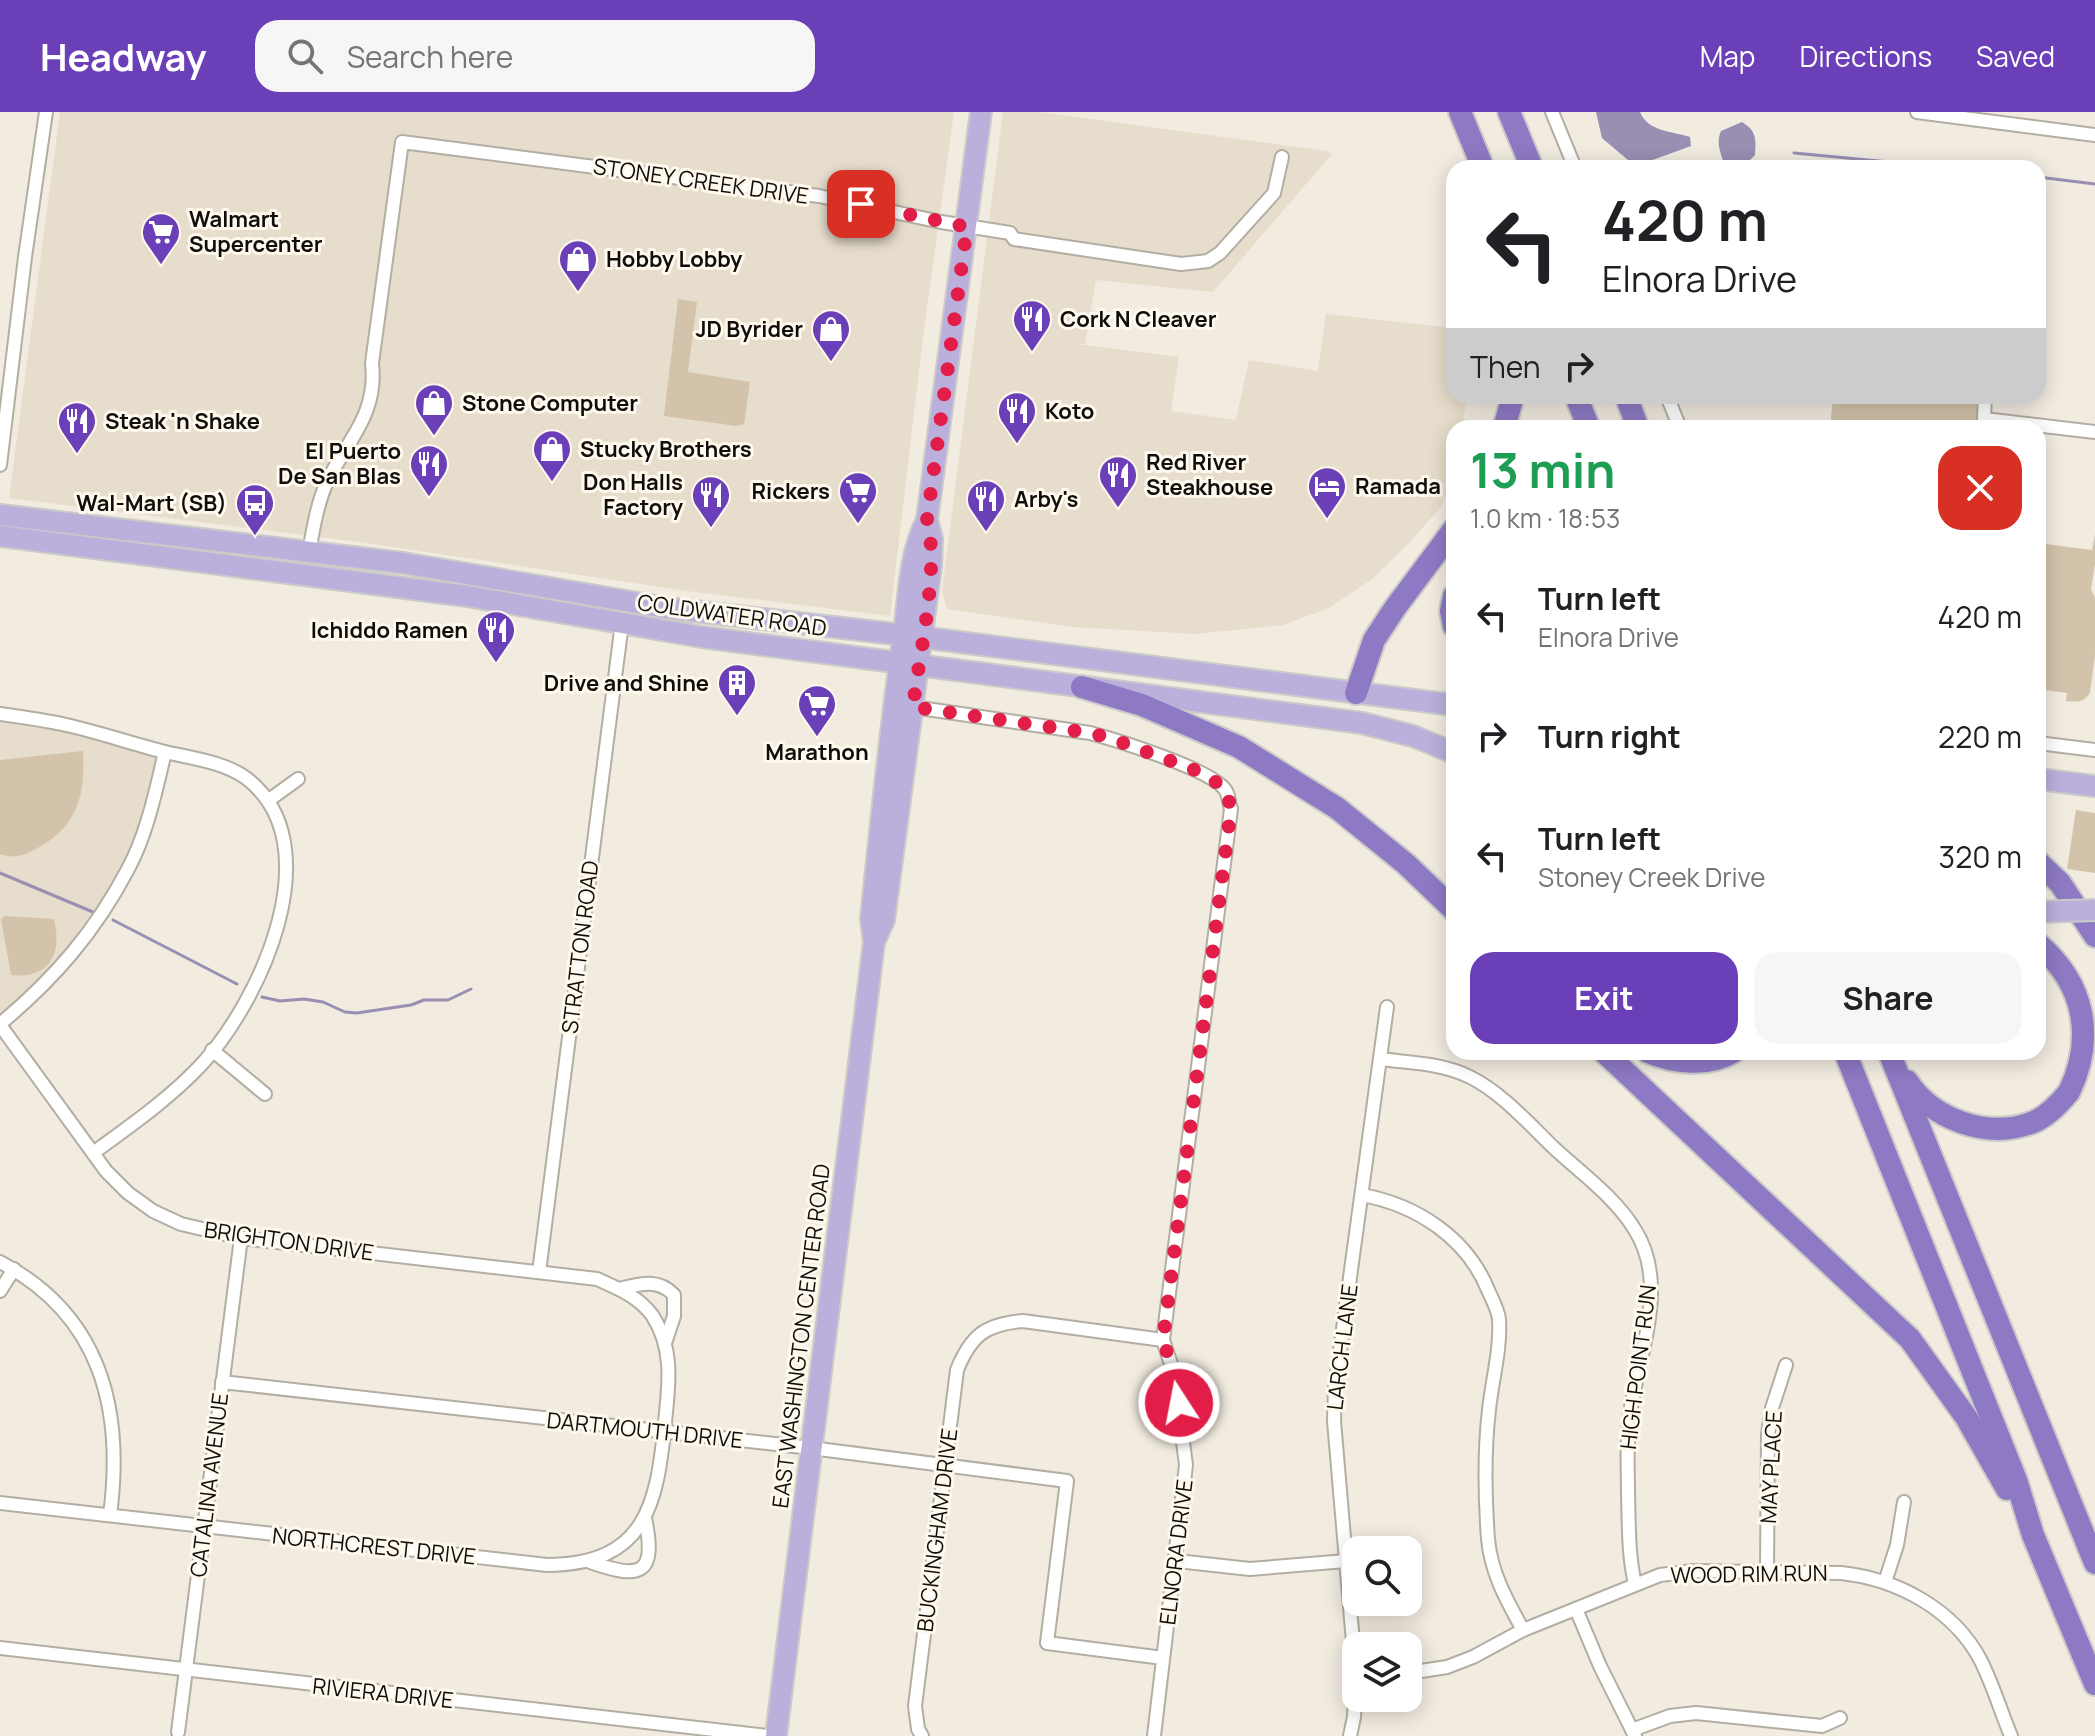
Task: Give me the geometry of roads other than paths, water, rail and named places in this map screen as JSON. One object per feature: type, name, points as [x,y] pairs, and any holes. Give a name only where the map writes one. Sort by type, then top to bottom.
[{"type":"highway","points":[[1460,112],[1480,160]]},
{"type":"highway","points":[[1509,112],[1529,160]]},
{"type":"highway","points":[[1356,693],[1374,640],[1446,540]]},
{"type":"highway","points":[[1082,687],[1142,705],[1239,747],[1337,808],[1406,864],[1446,902]]},
{"type":"highway","points":[[2046,870],[2060,883],[2095,936]]},
{"type":"highway","points":[[1894,1060],[1916,1095],[1943,1114],[1970,1127],[2002,1128],[2033,1123],[2059,1105],[2079,1080],[2090,1052],[2089,1018],[2080,990],[2061,963],[2046,951]]},
{"type":"highway","points":[[1613,1060],[1910,1339],[1966,1417],[2033,1535]]},
{"type":"highway","points":[[1672,1060],[1708,1060]]},
{"type":"highway","points":[[1848,1060],[2016,1480],[2033,1535],[2095,1684]]},
{"type":"highway","points":[[1892,1060],[2095,1563]]},
{"type":"main road","name":"EAST WASHINGTON CENTER ROAD","points":[[776,1736],[874,942],[871,919],[913,636],[913,565],[919,537],[927,520],[981,114]]},
{"type":"main road","name":"COLDWATER ROAD","points":[[0,515],[403,563],[716,613],[1446,704]]},
{"type":"main road","points":[[0,529],[67,529],[76,523]]},
{"type":"main road","name":"COLDWATER ROAD","points":[[0,536],[533,607],[702,637],[1362,723],[1413,736],[1446,750]]},
{"type":"main road","points":[[155,556],[169,549],[217,549],[222,543]]},
{"type":"main road","points":[[197,561],[235,556],[287,561],[309,552]]},
{"type":"main road","points":[[305,575],[323,570],[356,573],[394,570],[403,563]]},
{"type":"main road","points":[[533,607],[541,602],[614,606],[625,600]]},
{"type":"main road","points":[[622,623],[641,616],[666,620],[705,618],[716,613]]},
{"type":"main road","name":"EAST WASHINGTON CENTER ROAD","points":[[874,942],[884,920],[913,707],[908,665]]},
{"type":"main road","points":[[2046,780],[2095,786]]},
{"type":"main road","points":[[2046,912],[2095,910]]},
{"type":"street","points":[[1552,112],[1572,160]]},
{"type":"street","points":[[1917,112],[2095,135]]},
{"type":"street","points":[[0,465],[6,379],[45,118]]},
{"type":"street","name":"STONEY CREEK DRIVE","points":[[309,552],[326,485],[359,430],[372,393],[372,363],[402,142],[819,196],[1010,233],[1014,239],[1181,264],[1208,261],[1220,253],[1274,193],[1282,157]]},
{"type":"street","points":[[1985,404],[1984,419],[1993,420]]},
{"type":"street","points":[[2046,426],[2095,432]]},
{"type":"street","name":"STRATTON ROAD","points":[[539,1272],[622,623]]},
{"type":"street","name":"ELNORA DRIVE","points":[[913,707],[1090,733],[1205,774],[1226,790],[1231,809],[1163,1340],[1174,1373],[1186,1465],[1154,1736]]},
{"type":"street","points":[[0,714],[65,724],[208,761],[244,776],[269,800],[282,831],[288,868],[279,917],[262,969],[236,1018],[202,1064],[161,1103],[93,1153]]},
{"type":"street","points":[[2046,744],[2095,750]]},
{"type":"street","points":[[0,1025],[41,989],[85,939],[129,867],[154,799],[165,752]]},
{"type":"street","points":[[269,800],[298,779]]},
{"type":"street","name":"LARCH LANE","points":[[1344,1536],[1334,1421],[1335,1387],[1387,1007]]},
{"type":"street","name":"BRIGHTON DRIVE","points":[[0,1025],[93,1153],[128,1193],[153,1211],[181,1224],[241,1238],[597,1279],[619,1289],[645,1307],[665,1343],[669,1386],[664,1432]]},
{"type":"street","points":[[212,1050],[265,1094]]},
{"type":"street","name":"HIGH POINT RUN","points":[[1381,1059],[1440,1066],[1470,1077],[1502,1099],[1616,1206],[1636,1230],[1646,1255],[1651,1287],[1650,1310],[1627,1447],[1630,1561],[1635,1584]]},
{"type":"street","points":[[1362,1195],[1380,1198],[1416,1212],[1447,1234],[1479,1268],[1499,1316],[1497,1365],[1487,1437],[1488,1542],[1498,1583],[1523,1630]]},
{"type":"street","name":"CATALINA AVENUE","points":[[178,1732],[241,1238]]},
{"type":"street","points":[[0,1262],[14,1269],[58,1304],[86,1340],[107,1389],[115,1438],[110,1515]]},
{"type":"street","points":[[0,1291],[14,1269]]},
{"type":"street","name":"BRIGHTON DRIVE","points":[[619,1289],[656,1284],[664,1286],[674,1295],[674,1316],[665,1343]]},
{"type":"street","name":"BUCKINGHAM DRIVE","points":[[922,1736],[915,1706],[957,1370],[966,1348],[982,1332],[1001,1323],[1023,1321],[1163,1340]]},
{"type":"street","name":"MAY PLACE","points":[[1767,1570],[1768,1434],[1772,1408],[1786,1365]]},
{"type":"street","name":"DARTMOUTH DRIVE","points":[[222,1382],[811,1448],[1067,1481],[1047,1643],[1163,1658]]},
{"type":"street","name":"NORTHCREST DRIVE","points":[[0,1503],[547,1565],[590,1562],[630,1537],[645,1518],[659,1477],[664,1432]]},
{"type":"street","points":[[1885,1582],[1897,1545],[1904,1502]]},
{"type":"street","points":[[590,1562],[628,1573],[640,1568],[648,1560],[651,1546],[645,1518]]},
{"type":"street","points":[[1177,1561],[1250,1569],[1342,1561]]},
{"type":"street","name":"WOOD RIM RUN","points":[[1422,1671],[1447,1667],[1473,1657],[1523,1630],[1660,1575],[1693,1571],[1767,1570],[1864,1575],[1926,1602],[1958,1628],[1981,1661],[2011,1736]]},
{"type":"street","points":[[1576,1609],[1600,1666],[1634,1733],[1670,1716],[1696,1713],[1822,1726],[1840,1718]]},
{"type":"street","name":"RIVIERA DRIVE","points":[[0,1648],[767,1736]]},
{"type":"street","name":"LARCH LANE","points":[[1350,1736],[1354,1712]]},
{"type":"waterway","points":[[1794,153],[1868,160]]},
{"type":"waterway","points":[[2046,178],[2095,184]]},
{"type":"waterway","points":[[0,873],[93,912]]},
{"type":"waterway","points":[[113,920],[237,984]]},
{"type":"waterway","points":[[262,997],[280,1001],[304,999],[323,1002],[345,1012],[357,1013],[411,1005],[424,1000],[448,1000],[471,989]]},
{"type":"place","name":"Walmart Supercenter","points":[[161,266]]},
{"type":"place","name":"Hobby Lobby","points":[[578,293]]},
{"type":"place","name":"Cork N Cleaver","points":[[1032,353]]},
{"type":"place","name":"JD Byrider","points":[[831,363]]},
{"type":"place","name":"Stone Computer","points":[[434,437]]},
{"type":"place","name":"Koto","points":[[1017,445]]},
{"type":"place","name":"Steak 'n Shake","points":[[77,455]]},
{"type":"place","name":"Stucky Brothers","points":[[552,483]]},
{"type":"place","name":"El Puerto De San Blas","points":[[429,498]]},
{"type":"place","name":"Red River Steakhouse","points":[[1118,509]]},
{"type":"place","name":"Ramada","points":[[1327,520]]},
{"type":"place","name":"Rickers","points":[[858,525]]},
{"type":"place","name":"Don Halls Factory","points":[[711,529]]},
{"type":"place","name":"Arby's","points":[[986,533]]},
{"type":"place","name":"Wal-Mart (SB)","points":[[255,537]]},
{"type":"place","name":"Ichiddo Ramen","points":[[496,664]]},
{"type":"place","name":"Drive and Shine","points":[[737,717]]},
{"type":"place","name":"Marathon","points":[[817,738]]}]
